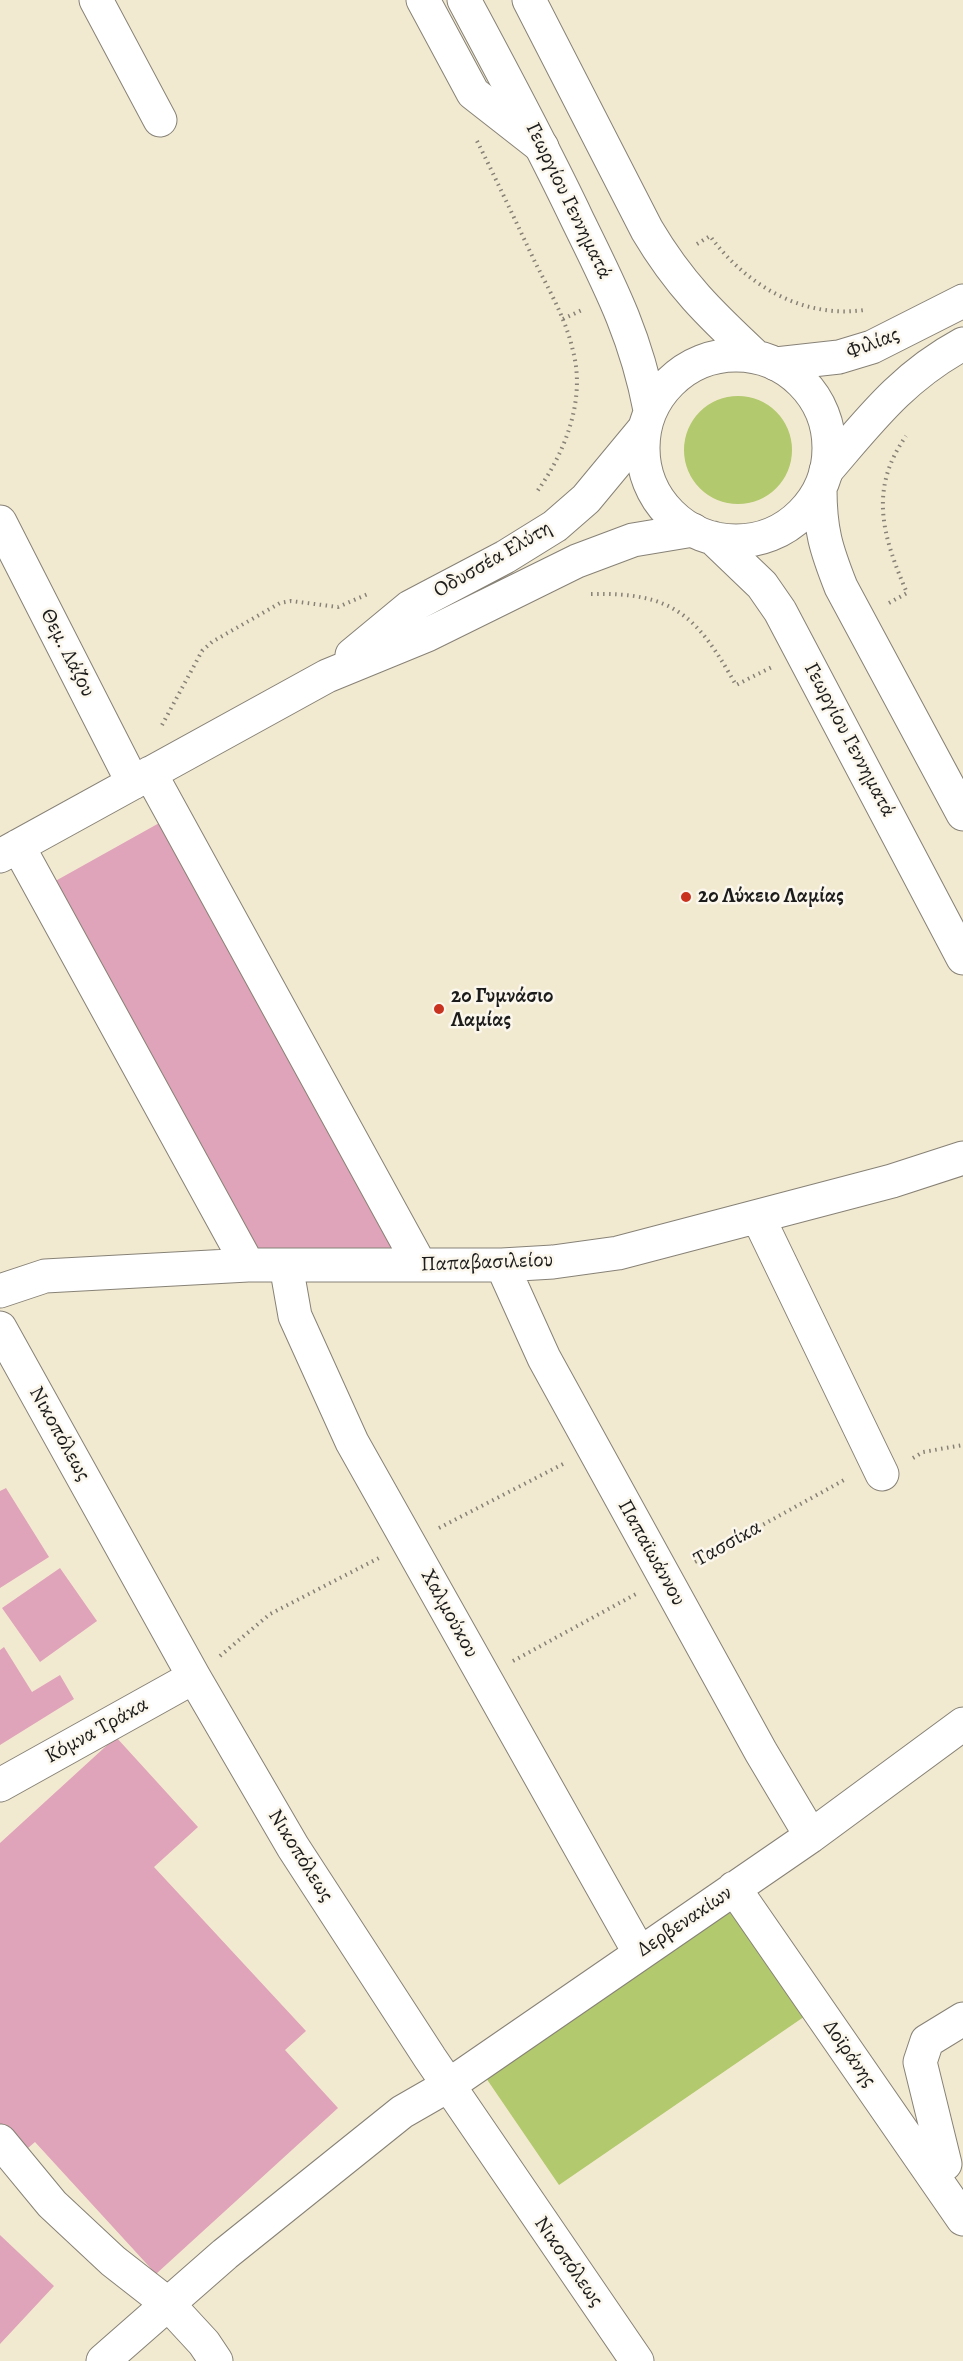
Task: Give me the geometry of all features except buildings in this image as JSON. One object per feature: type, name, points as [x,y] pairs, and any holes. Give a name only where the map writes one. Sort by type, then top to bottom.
[{"type":"street","points":[[96,0],[160,120]]},
{"type":"street","points":[[423,0],[473,93],[542,147]]},
{"type":"street","name":"Γεωργίου Γεννηματά","points":[[464,0],[542,147],[615,295],[637,352],[647,419],[643,459],[652,488],[669,512],[703,534],[762,585],[780,611],[963,958]]},
{"type":"street","points":[[529,0],[647,230],[667,264],[696,301],[765,360],[802,382],[820,408],[829,439],[820,525],[826,551],[841,587],[963,814]]},
{"type":"street","name":"Φιλίας","points":[[765,360],[838,357],[900,335],[963,301]]},
{"type":"street","name":"Φιλίας","points":[[823,480],[894,392],[920,370],[963,344]]},
{"type":"street","points":[[647,419],[668,384],[693,364],[723,355],[765,360]]},
{"type":"street","name":"Οδυσσέα Ελύτη","points":[[327,676],[410,607],[506,557],[555,526],[586,499],[647,419]]},
{"type":"street","points":[[703,534],[749,540],[783,528],[798,518],[823,480]]},
{"type":"street","name":"Θεμ. Λάζου","points":[[0,522],[117,752],[141,778],[420,1265]]},
{"type":"street","name":"Οδυσσέα Ελύτη","points":[[9,851],[327,676],[427,635],[577,561],[633,540],[703,534]]},
{"type":"street","points":[[9,851],[248,1265]]},
{"type":"street","name":"Παπαβασιλείου","points":[[0,1291],[45,1276],[248,1265],[502,1265],[553,1262],[618,1254],[892,1181],[963,1158]]},
{"type":"street","points":[[758,1217],[882,1474]]},
{"type":"street","name":"Χαλμούκου","points":[[286,1265],[295,1316],[352,1442],[639,1952]]},
{"type":"street","name":"Παπαϊωάννου","points":[[502,1265],[544,1358],[761,1752],[811,1836]]},
{"type":"street","name":"Νικοπόλεως","points":[[0,1328],[8,1363],[293,1846],[449,2085],[637,2361]]},
{"type":"street","name":"Κόμνα Τράκα","points":[[0,1785],[194,1677]]},
{"type":"street","name":"Δερβενακίων","points":[[104,2361],[225,2254],[402,2112],[449,2085],[639,1952],[811,1836],[963,1724]]},
{"type":"street","name":"Δοϊράνης","points":[[734,1888],[946,2165],[963,2219]]},
{"type":"street","points":[[946,2165],[920,2062],[927,2041],[963,2019]]},
{"type":"street","points":[[0,2141],[52,2204],[113,2261],[168,2304],[204,2343],[216,2361]]},
{"type":"path","points":[[471,132],[563,319],[575,361],[577,381],[574,413],[564,443],[533,499],[555,526]]},
{"type":"path","points":[[667,264],[710,236],[725,256],[746,276],[771,292],[801,306],[857,311],[883,308],[900,335]]},
{"type":"path","points":[[563,319],[615,295]]},
{"type":"path","points":[[879,609],[907,593],[884,534],[881,502],[887,473],[901,443],[912,427]]},
{"type":"path","points":[[577,561],[591,594],[645,597],[668,604],[686,616],[716,650],[736,686],[781,662]]},
{"type":"path","points":[[117,752],[156,732],[167,720],[202,651],[212,642],[280,603],[291,601],[338,607],[350,604],[370,592]]},
{"type":"path","name":"Τασσίκα","points":[[484,1677],[840,1481],[882,1474],[923,1452],[963,1445]]},
{"type":"green space","points":[[738,396],[759,400],[776,412],[788,429],[792,450],[788,471],[776,488],[759,500],[738,504],[717,500],[700,488],[688,471],[684,450],[688,429],[700,412],[717,400]]},
{"type":"green space","points":[[728,1903],[811,2012],[559,2185],[486,2078]]},
{"type":"place","name":"2ο Λύκειο Λαμίας","points":[[686,897]]},
{"type":"place","name":"2ο Γυμνάσιο Λαμίας","points":[[439,1009]]}]
